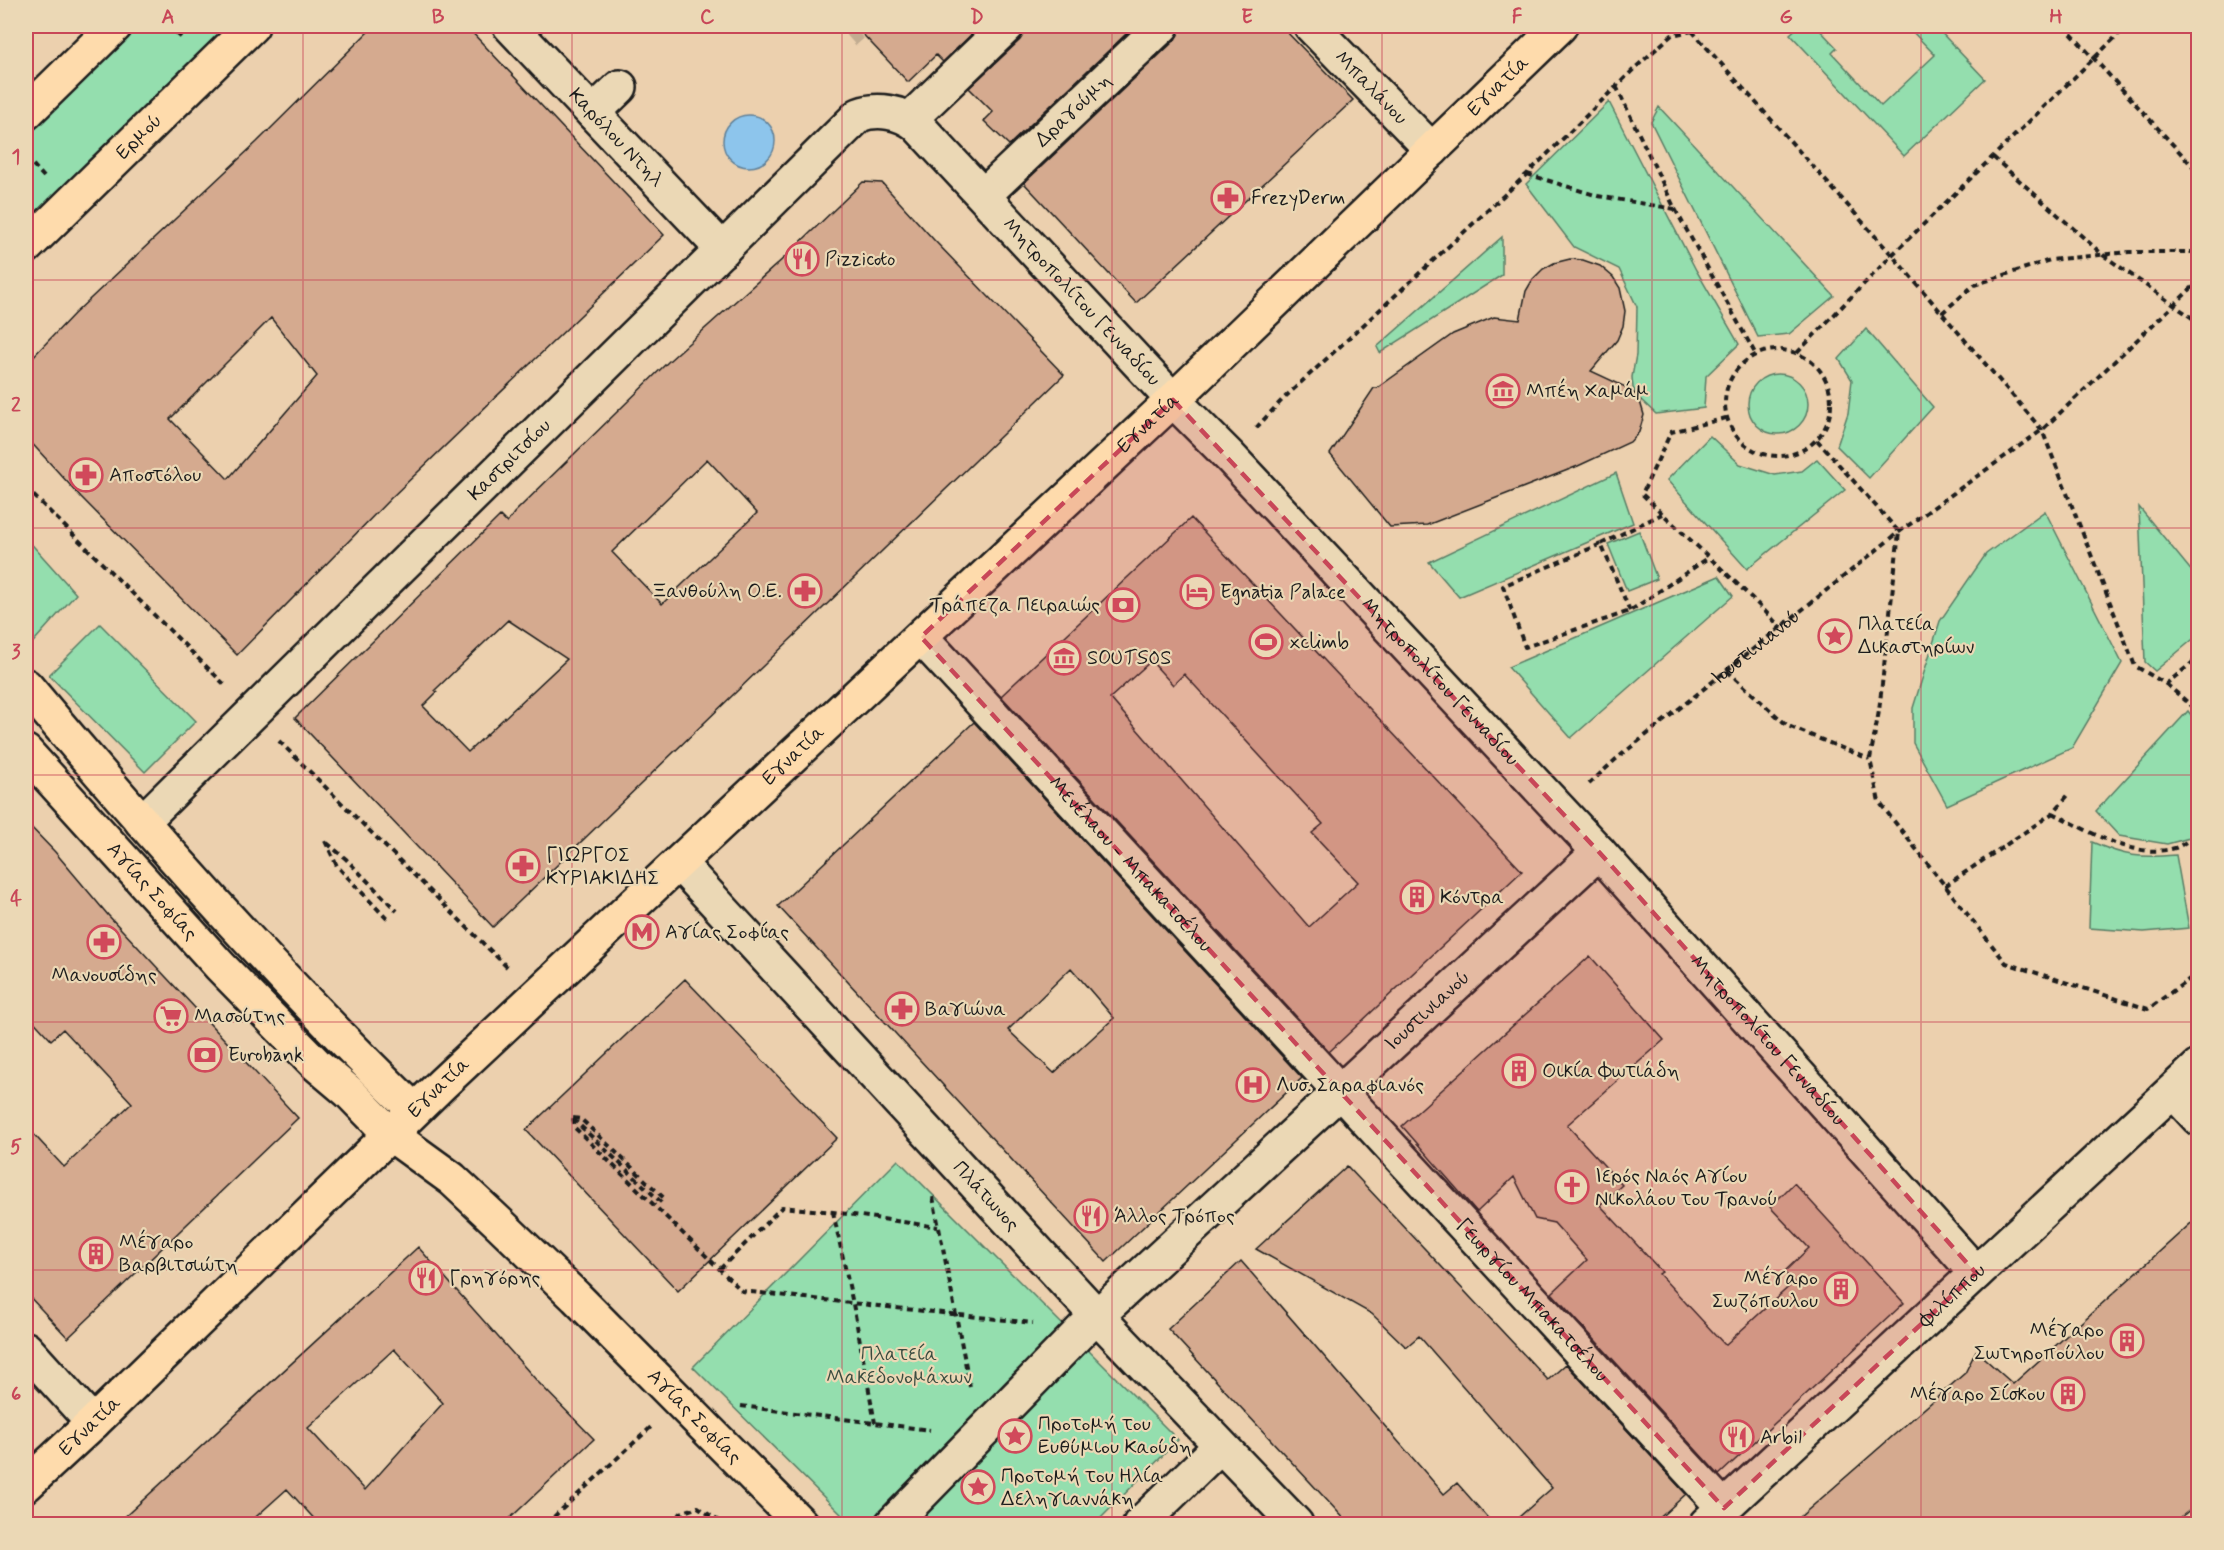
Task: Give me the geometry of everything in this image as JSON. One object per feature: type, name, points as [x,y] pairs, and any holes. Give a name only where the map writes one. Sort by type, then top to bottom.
[{"type":"main road","points":[[26,113],[115,26]]},
{"type":"main road","name":"Ερμού","points":[[26,247],[252,26]]},
{"type":"main road","name":"Εγνατία","points":[[26,1485],[93,1423],[414,1110],[1173,400],[1560,26]]},
{"type":"main road","name":"Αγίας Σοφίας","points":[[26,686],[142,822],[342,1041],[414,1110]]},
{"type":"main road","name":"Αγίας Σοφίας","points":[[26,752],[220,966],[317,1065],[349,1092],[390,1134],[452,1179],[568,1289],[801,1524]]},
{"type":"street","points":[[898,115],[1007,26]]},
{"type":"street","name":"Μπαλάνου","points":[[1311,26],[1432,150]]},
{"type":"street","name":"Δραγούμη","points":[[984,195],[1158,27]]},
{"type":"street","name":"Καρόλου Ντηλ","points":[[521,29],[593,113],[723,250]]},
{"type":"street","points":[[593,113],[620,87]]},
{"type":"street","name":"Καστριτσίου","points":[[142,822],[859,116],[873,112],[898,115]]},
{"type":"street","name":"Μητροπολίτου Γενναδίου","points":[[898,115],[984,195],[1173,400],[1230,457],[1599,852],[1976,1273]]},
{"type":"street","name":"Μενέλαου - Μπακατσέλου","points":[[921,637],[1340,1091]]},
{"type":"street","name":"Ιουστινιανού","points":[[892,1524],[1090,1323],[1599,852]]},
{"type":"street","name":"Πλάτωνος","points":[[679,863],[1090,1323],[1220,1446],[1296,1524]]},
{"type":"street","name":"Φιλίππου","points":[[1715,1516],[2199,1068]]},
{"type":"street","name":"Γεωργίου Μπακατσέλου","points":[[1340,1091],[1715,1516]]},
{"type":"street","points":[[2173,1091],[2199,1118]]},
{"type":"street","points":[[26,1349],[93,1423]]},
{"type":"street","points":[[1140,1524],[1220,1446]]},
{"type":"path","points":[[1230,457],[1283,399],[1527,174],[1616,86],[1672,35],[1692,31],[1697,26]]},
{"type":"path","points":[[2064,26],[2199,172]]},
{"type":"path","points":[[1797,353],[1892,255],[2127,26]]},
{"type":"path","points":[[1692,31],[1892,255],[2042,430],[2135,666],[2166,684],[2199,711]]},
{"type":"path","points":[[1616,86],[1676,209],[1756,355]]},
{"type":"path","points":[[1993,158],[2103,255],[2199,322]]},
{"type":"path","points":[[1527,174],[1598,196],[1676,209]]},
{"type":"path","points":[[1942,313],[1974,285],[2050,260],[2129,252],[2199,252]]},
{"type":"path","name":"Ιουστινιανού","points":[[1560,811],[1615,760],[1899,532],[2042,430],[2199,282]]},
{"type":"path","points":[[1783,350],[1797,353],[1811,361],[1824,374],[1830,391],[1832,409],[1827,426],[1817,440],[1804,450],[1789,456],[1773,457],[1757,453],[1733,432],[1726,418],[1727,388],[1743,363],[1756,355],[1783,350]]},
{"type":"path","points":[[1726,418],[1671,432],[1642,494],[1708,558],[1742,586],[1781,628]]},
{"type":"path","points":[[1817,440],[1899,532],[1879,711],[1870,759],[1879,802],[2006,963],[2148,1009],[2199,973]]},
{"type":"path","points":[[26,488],[477,939],[537,996]]},
{"type":"path","points":[[1662,514],[1601,544],[1503,586],[1525,647],[1630,610],[1708,558]]},
{"type":"path","points":[[1601,544],[1630,610]]},
{"type":"path","points":[[2166,684],[2199,658]]},
{"type":"path","points":[[1727,671],[1788,726],[1870,759]]},
{"type":"path","points":[[1945,886],[2053,813],[2069,794]]},
{"type":"path","points":[[2053,813],[2110,841],[2148,852],[2176,848],[2199,834]]},
{"type":"path","points":[[2193,837],[2199,854]]},
{"type":"path","points":[[388,920],[337,866],[325,841],[397,911]]},
{"type":"path","points":[[664,1201],[573,1118],[575,1128],[742,1291],[957,1316],[1090,1323]]},
{"type":"path","points":[[546,1524],[679,1401],[732,1405],[979,1435],[932,1193]]},
{"type":"path","points":[[720,1269],[782,1207],[938,1227]]},
{"type":"path","points":[[833,1212],[875,1423]]},
{"type":"path","points":[[672,1524],[681,1513],[698,1507],[723,1524]]},
{"type":"highlighted area","points":[[1173,400],[1599,852],[1976,1273],[1724,1508],[921,637]]},
{"type":"green space","points":[[133,26],[227,26],[26,224],[26,131]]},
{"type":"green space","points":[[1799,26],[1816,26],[1837,48],[1832,53],[1881,106],[1935,55],[1907,26],[1935,26],[1985,79],[1904,156],[1790,34]]},
{"type":"green space","points":[[1609,102],[1696,270],[1739,344],[1706,376],[1704,408],[1656,414],[1640,399],[1633,388],[1632,377],[1636,355],[1637,307],[1619,269],[1574,247],[1526,184]]},
{"type":"green space","points":[[1659,107],[1834,296],[1789,334],[1758,337],[1651,122]]},
{"type":"green space","points":[[1502,237],[1502,275],[1380,353],[1377,347]]},
{"type":"green space","points":[[1866,329],[1933,407],[1869,478],[1837,446],[1848,413],[1852,380],[1839,359]]},
{"type":"green space","points":[[1772,374],[1784,374],[1800,382],[1806,392],[1808,404],[1806,416],[1800,426],[1784,434],[1772,434],[1756,426],[1748,410],[1748,398],[1756,382]]},
{"type":"green space","points":[[1710,436],[1740,464],[1775,475],[1802,471],[1817,459],[1845,490],[1747,569],[1667,480]]},
{"type":"green space","points":[[1616,473],[1633,523],[1459,597],[1429,562]]},
{"type":"green space","points":[[2139,507],[2198,579],[2198,635],[2155,671],[2145,662]]},
{"type":"green space","points":[[2045,511],[2122,663],[2072,748],[1947,805],[1913,743],[1913,708],[1940,621],[1986,554]]},
{"type":"green space","points":[[1639,531],[1657,579],[1627,591],[1608,544]]},
{"type":"green space","points":[[26,538],[76,594],[26,650]]},
{"type":"green space","points":[[1719,576],[1733,596],[1571,738],[1508,667]]},
{"type":"green space","points":[[100,624],[196,721],[145,772],[49,675]]},
{"type":"green space","points":[[2188,711],[2198,724],[2198,828],[2193,837],[2167,844],[2119,836],[2096,811]]},
{"type":"green space","points":[[2092,842],[2114,851],[2133,855],[2176,855],[2189,928],[2144,932],[2089,928]]},
{"type":"green space","name":"Πλατεία Μακεδονομάχων","points":[[898,1160],[1178,1440],[1095,1524],[851,1524],[693,1367]]},
{"type":"water","points":[[744,115],[754,115],[768,122],[775,141],[768,160],[754,167],[744,167],[734,163],[727,156],[723,146],[723,136],[727,126],[734,119]]},
{"type":"building","points":[[374,26],[466,26],[664,235],[391,498],[237,655],[81,497],[26,437],[26,364],[74,314],[257,142]],"holes":[[[271,318],[317,376],[228,479],[170,419]]]},
{"type":"building","points":[[855,26],[980,26],[943,62],[936,55],[908,82]]},
{"type":"building","points":[[1025,26],[1121,26],[1127,33],[1009,145],[984,121],[993,112],[969,88],[1020,40],[1025,32]]},
{"type":"building","points":[[1181,26],[1281,26],[1353,100],[1136,303],[1024,183],[1175,40]]},
{"type":"building","points":[[863,182],[882,183],[1064,375],[493,927],[295,718],[500,516],[507,523],[514,513],[670,360],[785,257]],"holes":[[[707,459],[757,513],[662,604],[612,552]],[[508,620],[567,659],[468,752],[423,706],[437,692],[435,690]]]},
{"type":"building","name":"Μπέη Χαμάμ","points":[[1570,259],[1583,260],[1600,266],[1613,277],[1620,288],[1625,311],[1623,326],[1617,340],[1591,371],[1630,389],[1639,398],[1644,415],[1639,432],[1630,442],[1578,466],[1427,525],[1390,527],[1330,454],[1374,388],[1453,334],[1494,317],[1520,320],[1526,291],[1533,279],[1543,269],[1554,263]]},
{"type":"building","points":[[1191,518],[1522,871],[1329,1052],[1001,696]],"holes":[[[1151,661],[1173,685],[1184,674],[1323,824],[1312,833],[1358,882],[1309,927],[1110,698]]]},
{"type":"building","points":[[974,722],[1302,1078],[1106,1262],[778,906]],"holes":[[[1071,968],[1114,1018],[1054,1073],[1008,1030]]]},
{"type":"building","points":[[26,822],[55,852],[108,915],[298,1118],[68,1338],[26,1293],[26,1126],[64,1167],[132,1103],[63,1029],[51,1040],[26,1013]]},
{"type":"building","points":[[1590,956],[1664,1040],[1567,1125],[1622,1185],[1600,1205],[1662,1272],[1659,1274],[1725,1345],[1794,1282],[1784,1272],[1809,1248],[1770,1207],[1794,1183],[1904,1303],[1719,1475],[1552,1293],[1587,1260],[1554,1223],[1535,1219],[1514,1177],[1477,1212],[1402,1126]]},
{"type":"building","points":[[685,979],[837,1138],[678,1291],[526,1130]]},
{"type":"building","points":[[1347,1166],[1548,1380],[1566,1364],[1686,1494],[1653,1524],[1511,1524],[1552,1488],[1419,1336],[1406,1347],[1372,1314],[1256,1249]]},
{"type":"building","points":[[2199,1216],[2199,1502],[2173,1524],[1792,1524],[1965,1373],[1976,1351],[2013,1384]]},
{"type":"building","points":[[418,1247],[538,1382],[594,1439],[504,1524],[319,1524],[287,1489],[248,1524],[117,1524]],"holes":[[[394,1349],[443,1403],[365,1490],[308,1428]]]},
{"type":"building","points":[[1241,1261],[1444,1494],[1457,1483],[1493,1524],[1349,1524],[1168,1329]]},
{"type":"tunnel","points":[[845,33],[853,26]]},
{"type":"place","name":"FrezyDerm","points":[[1228,198]]},
{"type":"place","name":"Pizzicoto","points":[[802,259]]},
{"type":"place","name":"Μπέη Χαμάμ","points":[[1503,391]]},
{"type":"place","name":"Αποστόλου","points":[[86,475]]},
{"type":"place","name":"Ξανθούλη Ο.Ε.","points":[[805,591]]},
{"type":"place","name":"Egnatia Palace","points":[[1197,592]]},
{"type":"place","name":"Τράπεζα Πειραιώς","points":[[1123,605]]},
{"type":"place","name":"Πλατεία Δικαστηρίων","points":[[1835,636]]},
{"type":"place","name":"xclimb","points":[[1266,642]]},
{"type":"place","name":"SOUTSOS","points":[[1064,658]]},
{"type":"place","name":"ΓΙΩΡΓΟΣ ΚΥΡΙΑΚΙΔΗΣ","points":[[523,866]]},
{"type":"place","name":"Κόντρα","points":[[1417,897]]},
{"type":"place","name":"Αγίας Σοφίας","points":[[642,932]]},
{"type":"place","name":"Μανουσίδης","points":[[104,942]]},
{"type":"place","name":"Βαγιώνα","points":[[902,1009]]},
{"type":"place","name":"Μασούτης","points":[[171,1016]]},
{"type":"place","name":"Eurobank","points":[[205,1055]]},
{"type":"place","name":"Οικία Φωτιάδη","points":[[1519,1071]]},
{"type":"place","name":"Λυσ. Σαραφιανός","points":[[1253,1085]]},
{"type":"place","name":"Ιερός Ναός Αγίου Νικολάου του Τρανού","points":[[1572,1187]]},
{"type":"place","name":"Άλλος Τρόπος","points":[[1091,1216]]},
{"type":"place","name":"Μέγαρο Βαρβιτσιώτη","points":[[96,1254]]},
{"type":"place","name":"Γρηγόρης","points":[[426,1278]]},
{"type":"place","name":"Μέγαρο Σωζόπουλου","points":[[1841,1289]]},
{"type":"place","name":"Μέγαρο Σωτηροπούλου","points":[[2127,1341]]},
{"type":"place","name":"Μέγαρο Σίσκου","points":[[2068,1394]]},
{"type":"place","name":"Προτομή του Ευθύμιου Καούδη","points":[[1015,1436]]},
{"type":"place","name":"Arbil","points":[[1737,1437]]},
{"type":"place","name":"Προτομή του Ηλία Δεληγιαννάκη","points":[[978,1487]]}]
